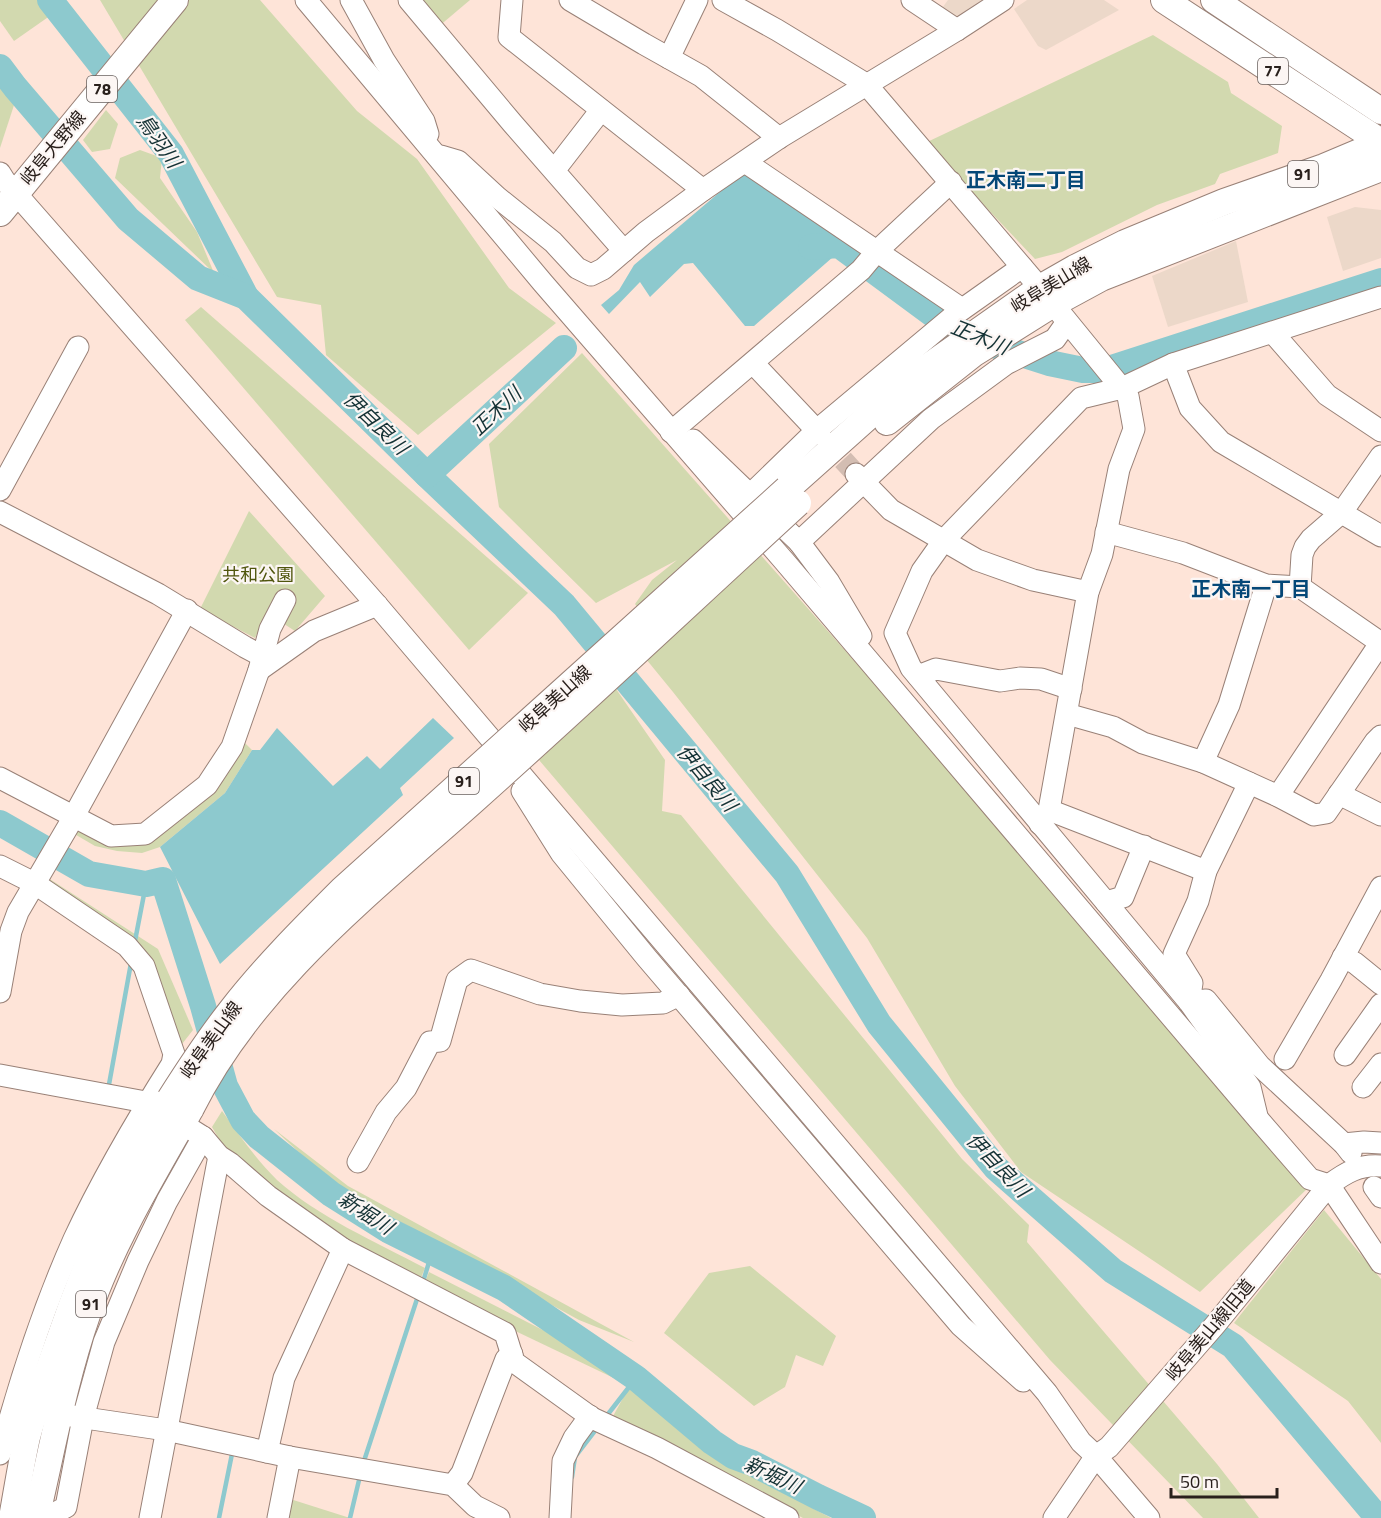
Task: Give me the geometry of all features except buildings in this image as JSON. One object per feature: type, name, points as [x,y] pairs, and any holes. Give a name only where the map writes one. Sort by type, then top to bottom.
[{"type":"main road","name":"岐阜大野線","points":[[0,213],[12,180],[156,0]]},
{"type":"main road","name":"岐阜大野線","points":[[12,180],[175,0]]},
{"type":"main road","name":"77","points":[[1164,0],[1381,142]]},
{"type":"main road","name":"77","points":[[1214,0],[1381,111]]},
{"type":"main road","name":"岐阜美山線","points":[[1054,305],[1075,268],[1125,243],[1224,202],[1324,167],[1381,142]]},
{"type":"main road","name":"岐阜美山線","points":[[12,1518],[27,1438],[38,1410],[87,1315],[113,1249],[176,1113],[231,1041],[305,954],[346,912],[475,800],[793,496],[973,354],[1101,278],[1381,168]]},
{"type":"main road","name":"岐阜美山線","points":[[36,1518],[38,1410]]},
{"type":"street","points":[[306,0],[670,432],[874,667],[1258,1119],[1310,1179],[1329,1185],[1381,1263]]},
{"type":"street","points":[[351,0],[384,60],[424,121],[435,154]]},
{"type":"street","points":[[409,0],[624,252]]},
{"type":"street","points":[[512,0],[509,37],[704,190]]},
{"type":"street","points":[[570,0],[702,76],[779,138]]},
{"type":"street","points":[[669,58],[697,0]]},
{"type":"street","points":[[912,0],[957,30]]},
{"type":"street","points":[[435,154],[458,161],[497,197],[553,242],[577,268],[591,274],[603,269],[646,232],[779,138],[1003,0]]},
{"type":"street","points":[[736,3],[866,84],[1023,267],[1128,396],[1134,429],[1119,470],[1102,555],[1088,592],[1067,714],[1044,817]]},
{"type":"street","points":[[560,163],[602,110]]},
{"type":"street","points":[[745,162],[870,259],[959,311]]},
{"type":"street","points":[[12,180],[1047,1393],[1081,1442],[1103,1451],[1149,1518]]},
{"type":"street","points":[[670,432],[753,363],[870,259],[951,182]]},
{"type":"street","points":[[752,494],[819,432],[959,311],[1023,267]]},
{"type":"street","points":[[1258,1119],[1250,1088],[1190,1002],[1106,902],[1044,817],[911,668],[895,633],[922,571],[944,540],[1081,398],[1122,388],[1173,364],[1376,304]]},
{"type":"street","points":[[799,542],[859,478],[931,419],[1006,364],[1055,339],[1054,305]]},
{"type":"street","points":[[1273,333],[1328,395],[1381,431]]},
{"type":"street","points":[[0,490],[78,347]]},
{"type":"street","points":[[753,363],[819,432]]},
{"type":"street","points":[[1173,364],[1190,408],[1221,442],[1381,536]]},
{"type":"street","points":[[670,432],[691,438],[752,494],[799,542],[829,582],[864,641],[874,667]]},
{"type":"street","points":[[1300,587],[1302,555],[1305,547],[1342,512],[1381,456]]},
{"type":"street","points":[[859,478],[891,510],[977,560],[1022,576],[1088,592]]},
{"type":"street","points":[[0,512],[187,610],[245,647],[261,663]]},
{"type":"street","points":[[1106,532],[1183,553],[1266,585],[1300,587],[1381,643],[1374,670],[1278,796]]},
{"type":"street","points":[[1203,762],[1229,705],[1266,585]]},
{"type":"street","points":[[0,778],[70,821],[114,837],[146,834],[207,785],[232,747],[261,663],[270,628],[285,600]]},
{"type":"street","points":[[261,663],[314,631],[377,605]]},
{"type":"street","points":[[0,992],[11,931],[18,912],[187,610]]},
{"type":"street","points":[[918,676],[936,669],[1000,681],[1020,678],[1041,679],[1071,689]]},
{"type":"street","points":[[1067,714],[1113,727],[1143,743],[1203,762],[1314,815],[1326,813],[1379,741]]},
{"type":"street","points":[[513,778],[561,853],[961,1326],[1025,1383],[1047,1393]]},
{"type":"street","points":[[1190,1002],[1192,983],[1174,954],[1198,901],[1206,871],[1248,783]]},
{"type":"street","points":[[1339,794],[1381,815]]},
{"type":"street","points":[[1044,817],[1144,846],[1206,871]]},
{"type":"street","points":[[1106,902],[1123,897],[1144,846]]},
{"type":"street","points":[[0,866],[35,880],[127,946],[144,966],[174,1054],[172,1064],[176,1113],[167,1201],[136,1253],[104,1342],[38,1410],[0,1454]]},
{"type":"street","points":[[1285,1059],[1381,887]]},
{"type":"street","points":[[1342,957],[1355,963],[1381,984]]},
{"type":"street","points":[[358,1162],[386,1112],[405,1088],[430,1042],[440,1041],[457,980],[471,970],[540,994],[580,1001],[622,1005],[663,1003],[679,995]]},
{"type":"street","points":[[1190,1002],[1206,1000],[1260,1066],[1348,1149],[1364,1142],[1381,1143]]},
{"type":"street","points":[[1345,1055],[1381,1004]]},
{"type":"street","points":[[1363,1087],[1381,1064]]},
{"type":"street","points":[[0,1075],[176,1113],[219,1156],[297,1219],[343,1249],[505,1333],[514,1362],[590,1416],[657,1448],[788,1518]]},
{"type":"street","points":[[46,1518],[66,1507],[38,1410],[53,1292],[83,1228],[176,1113]]},
{"type":"street","points":[[150,1518],[219,1156]]},
{"type":"street","name":"岐阜美山線旧道","points":[[1054,1518],[1103,1451],[1215,1325],[1329,1185],[1348,1171],[1373,1165],[1381,1166]]},
{"type":"street","points":[[267,1452],[284,1378],[343,1249]]},
{"type":"street","points":[[453,1485],[462,1473],[506,1359],[512,1354]]},
{"type":"street","points":[[38,1410],[166,1430],[267,1452],[453,1485],[472,1512],[499,1518]]},
{"type":"street","points":[[560,1518],[563,1461],[574,1438],[590,1416]]},
{"type":"street","points":[[278,1518],[290,1456]]},
{"type":"street","points":[[0,1503],[12,1518]]},
{"type":"shaded area","points":[[948,0],[987,0],[954,20],[940,11]]},
{"type":"shaded area","points":[[1027,0],[1104,0],[1119,10],[1046,50],[1038,46],[1014,9]]},
{"type":"shaded area","points":[[1355,207],[1381,210],[1381,258],[1343,271],[1327,217]]},
{"type":"shaded area","points":[[1236,241],[1248,302],[1168,327],[1152,276]]},
{"type":"green space","points":[[0,0],[45,0],[54,13],[14,41],[0,21]]},
{"type":"green space","points":[[100,0],[260,0],[357,111],[417,159],[509,288],[556,323],[418,435],[326,355],[321,305],[277,297]]},
{"type":"green space","points":[[415,0],[470,0],[438,27]]},
{"type":"green space","points":[[1153,35],[1228,82],[1231,93],[1282,126],[1278,153],[1220,174],[1215,184],[1157,205],[1062,252],[1035,259],[925,143]]},
{"type":"green space","points":[[0,79],[16,99],[0,148]]},
{"type":"green space","points":[[106,110],[118,124],[110,149],[92,152],[83,140]]},
{"type":"green space","points":[[140,150],[162,158],[160,178],[197,232],[214,273],[115,178],[120,158]]},
{"type":"green space","points":[[201,307],[528,593],[469,650],[185,320]]},
{"type":"green space","points":[[582,353],[933,750],[1309,1187],[1200,1292],[1021,1172],[955,1086],[867,938],[637,648],[658,634],[635,604],[652,580],[677,560],[596,603],[499,507],[489,444]]},
{"type":"green space","name":"共和公園","points":[[249,511],[325,596],[295,631],[267,613],[255,638],[200,609]]},
{"type":"green space","points":[[616,689],[665,760],[662,811],[681,815],[962,1159],[1029,1225],[1027,1242],[1217,1464],[1259,1518],[1203,1518],[1050,1360],[539,760]]},
{"type":"green space","points":[[242,740],[252,750],[225,793],[160,847],[142,853],[117,851],[95,846],[71,832],[76,825],[128,842]]},
{"type":"green space","points":[[45,876],[158,949],[193,1030],[182,1044],[173,1031],[158,974],[43,882]]},
{"type":"green space","points":[[222,1111],[277,1180],[329,1217],[425,1268],[420,1280],[334,1233],[267,1188],[238,1155],[227,1153],[212,1127]]},
{"type":"green space","points":[[274,1129],[348,1186],[634,1342],[579,1320],[335,1186]]},
{"type":"green space","points":[[1324,1210],[1381,1279],[1381,1443],[1348,1401],[1234,1323]]},
{"type":"green space","points":[[750,1266],[836,1336],[823,1366],[796,1355],[785,1387],[754,1406],[664,1333],[709,1273]]},
{"type":"green space","points":[[429,1272],[590,1354],[619,1373],[620,1381],[423,1287]]},
{"type":"green space","points":[[628,1389],[639,1391],[708,1452],[831,1518],[803,1518],[612,1418]]},
{"type":"green space","points":[[287,1498],[350,1518],[283,1518]]},
{"type":"water","points":[[744,175],[759,178],[849,243],[754,326],[745,326],[693,263],[684,264],[650,297],[640,282],[609,314],[601,305],[619,290],[634,265],[728,185]]},
{"type":"water","points":[[433,718],[454,738],[400,788],[403,795],[220,964],[160,847],[225,793],[252,750],[260,750],[277,728],[333,786],[367,756],[380,769]]},
{"type":"waterway","name":"鳥羽川","points":[[50,0],[171,154],[246,297]]},
{"type":"waterway","name":"伊自良川","points":[[0,67],[128,219],[198,278],[246,297],[427,475],[564,605],[787,874],[879,1024],[996,1168],[1113,1271],[1233,1346],[1378,1518]]},
{"type":"waterway","name":"正木川","points":[[811,247],[839,245],[946,324],[981,341],[1049,363],[1083,370],[1105,370],[1381,281]]},
{"type":"waterway","name":"正木川","points":[[427,475],[564,348]]},
{"type":"waterway","name":"新堀川","points":[[0,823],[89,874],[146,884],[163,880],[203,1006],[225,1086],[243,1120],[259,1137],[331,1194],[388,1230],[504,1288],[636,1378],[712,1442],[733,1456],[752,1463],[863,1518]]},
{"type":"waterway","points":[[134,946],[146,884]]},
{"type":"waterway","points":[[108,1090],[131,963]]},
{"type":"waterway","points":[[422,1285],[430,1259]]},
{"type":"waterway","points":[[363,1464],[418,1296]]},
{"type":"waterway","points":[[605,1418],[636,1378]]},
{"type":"waterway","points":[[572,1477],[575,1457],[598,1427]]},
{"type":"waterway","points":[[219,1518],[233,1449]]},
{"type":"waterway","points":[[350,1518],[360,1476]]},
{"type":"tunnel","points":[[822,437],[856,474]]},
{"type":"district","name":"正木南二丁目","points":[[1026,180]]},
{"type":"district","name":"正木南一丁目","points":[[1251,589]]}]
